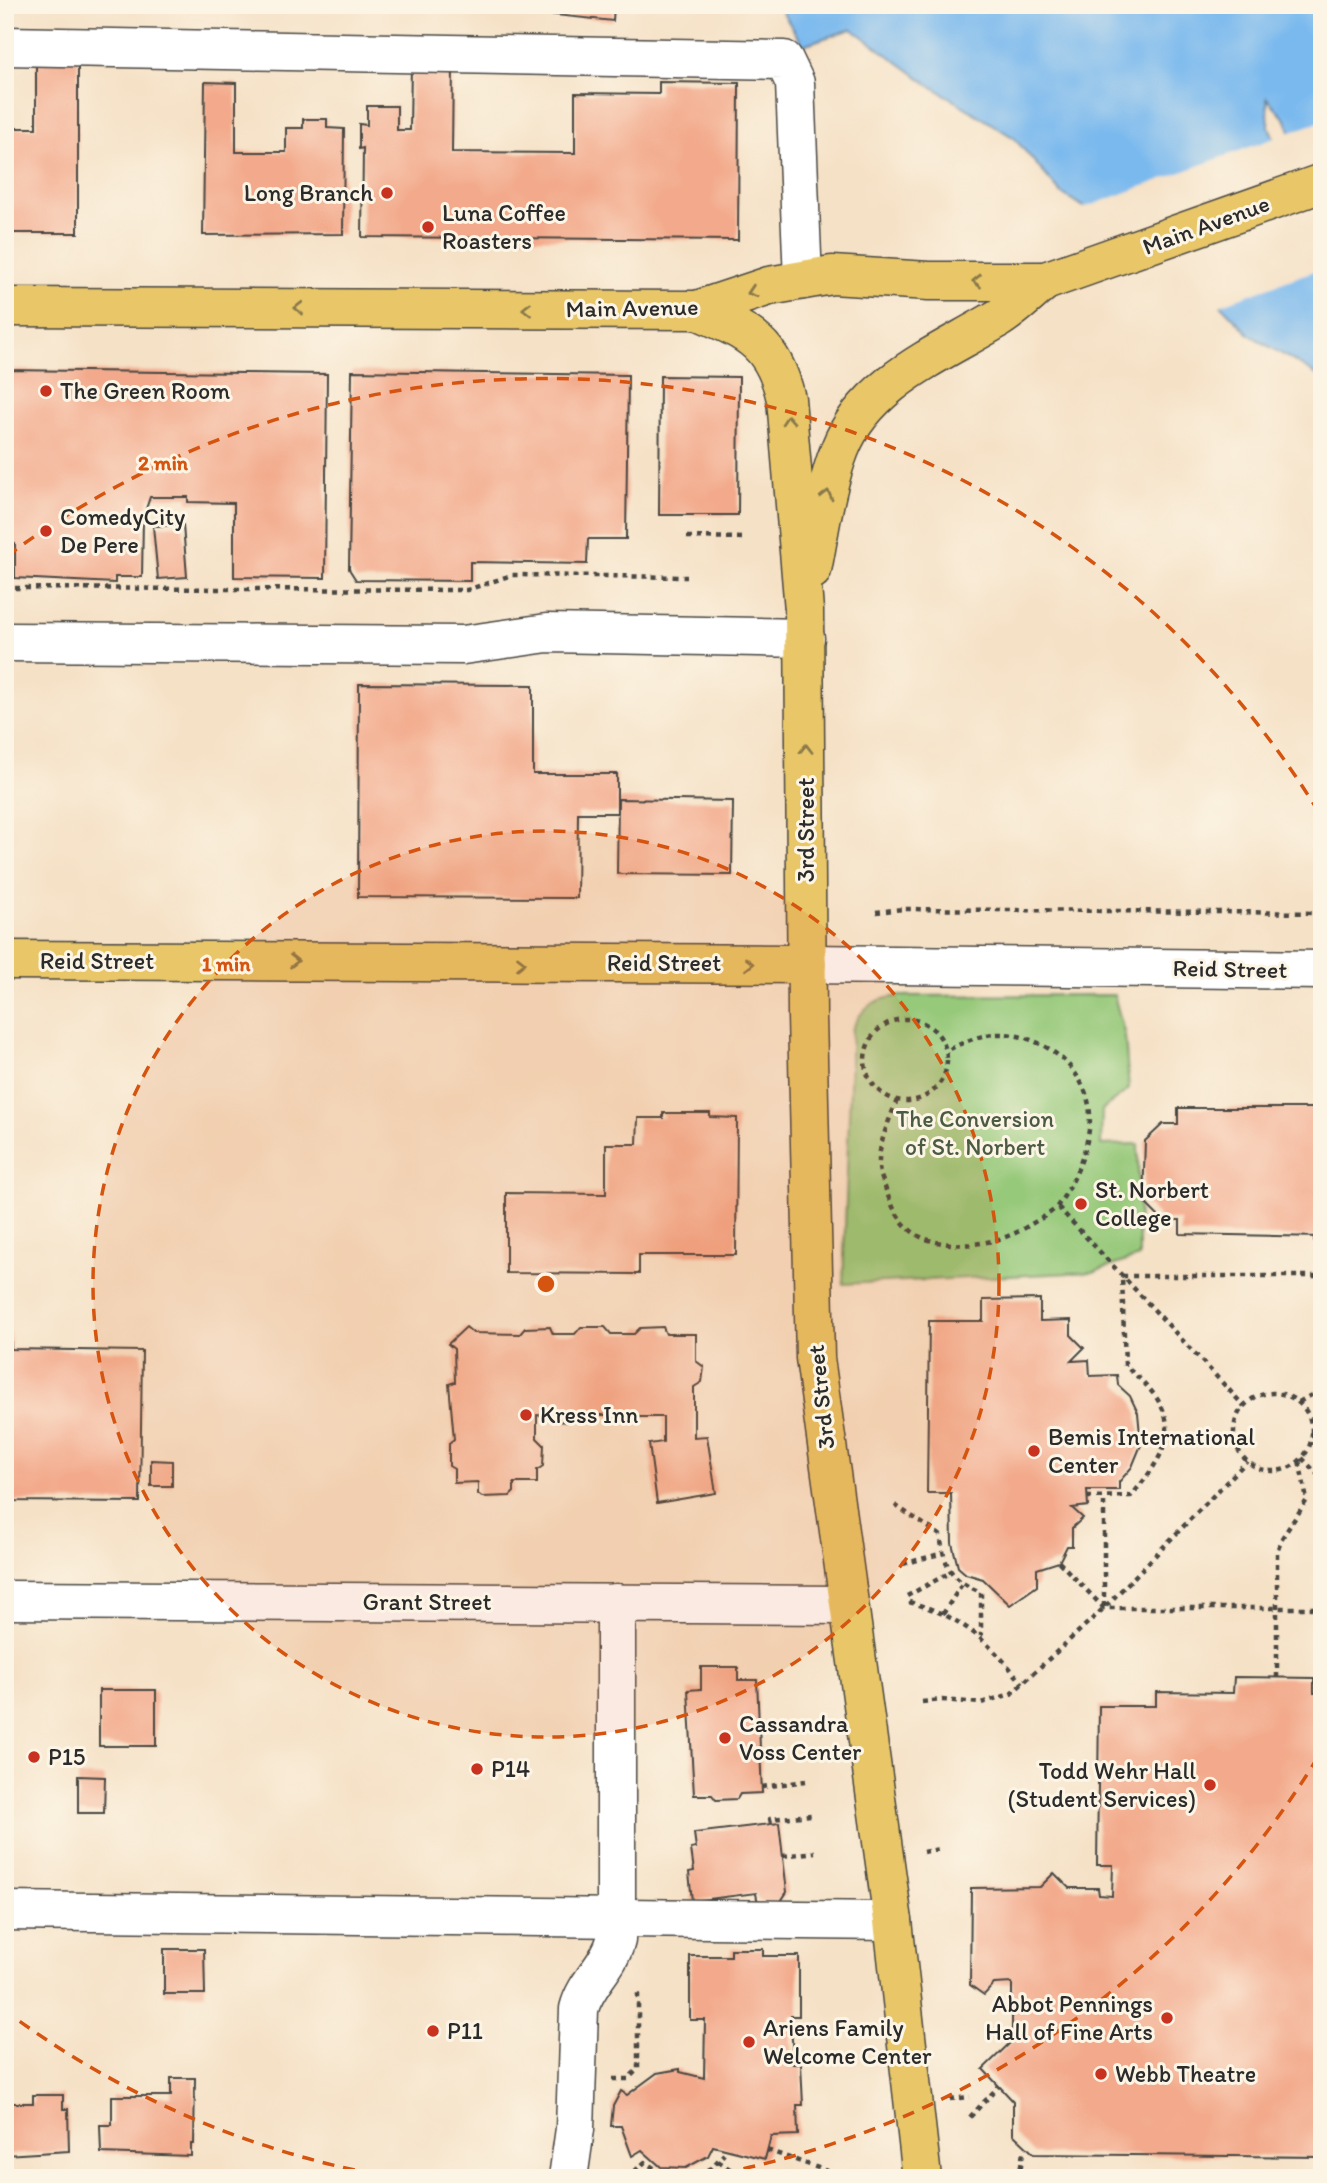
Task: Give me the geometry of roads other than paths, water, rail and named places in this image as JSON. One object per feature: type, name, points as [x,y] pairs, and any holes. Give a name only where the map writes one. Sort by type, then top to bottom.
[{"type":"main road","name":"Main Avenue","points":[[5,307],[697,310],[769,286],[832,275],[929,281],[1045,281],[1322,183]]},
{"type":"main road","points":[[805,624],[826,498],[840,448],[859,415],[895,381],[1002,316],[1045,281]]},
{"type":"main road","points":[[697,310],[748,333],[768,351],[781,376],[786,399],[805,624]]},
{"type":"main road","name":"3rd Street","points":[[805,624],[807,964],[815,1359],[893,1921],[922,2178]]},
{"type":"main road","name":"Reid Street","points":[[5,960],[807,964]]},
{"type":"street","points":[[5,46],[784,60],[795,83],[803,280]]},
{"type":"street","points":[[5,642],[463,645],[547,633],[805,624]]},
{"type":"street","name":"Reid Street","points":[[807,964],[1321,970]]},
{"type":"street","name":"Grant Street","points":[[5,1600],[849,1605]]},
{"type":"street","points":[[568,2178],[575,2126],[579,2009],[590,1981],[612,1955],[618,1919],[616,1604]]},
{"type":"street","points":[[5,1911],[388,1913],[618,1919],[893,1921]]},
{"type":"water","points":[[778,5],[1322,5],[1322,214],[1286,120],[1267,98],[1269,126],[1322,262],[1322,378],[1250,335],[1204,287],[1125,232],[1061,193],[1014,138],[928,84],[852,29],[803,45]]},
{"type":"place","name":"Long Branch","points":[[387,193]]},
{"type":"place","name":"Luna Coffee Roasters","points":[[428,227]]},
{"type":"place","name":"The Green Room","points":[[46,391]]},
{"type":"place","name":"ComedyCity De Pere","points":[[46,531]]},
{"type":"place","name":"St. Norbert College","points":[[1081,1204]]},
{"type":"place","name":"Kress Inn","points":[[526,1415]]},
{"type":"place","name":"Bemis International Center","points":[[1034,1451]]},
{"type":"place","name":"Cassandra Voss Center","points":[[725,1738]]},
{"type":"place","name":"P15","points":[[34,1757]]},
{"type":"place","name":"P14","points":[[477,1769]]},
{"type":"place","name":"Todd Wehr Hall (Student Services)","points":[[1210,1785]]},
{"type":"place","name":"Abbot Pennings Hall of Fine Arts","points":[[1167,2018]]},
{"type":"place","name":"P11","points":[[433,2031]]},
{"type":"place","name":"Ariens Family Welcome Center","points":[[749,2042]]},
{"type":"place","name":"Webb Theatre","points":[[1101,2074]]},
{"type":"park label","name":"The Conversion of St. Norbert","points":[[975,1133]]}]
